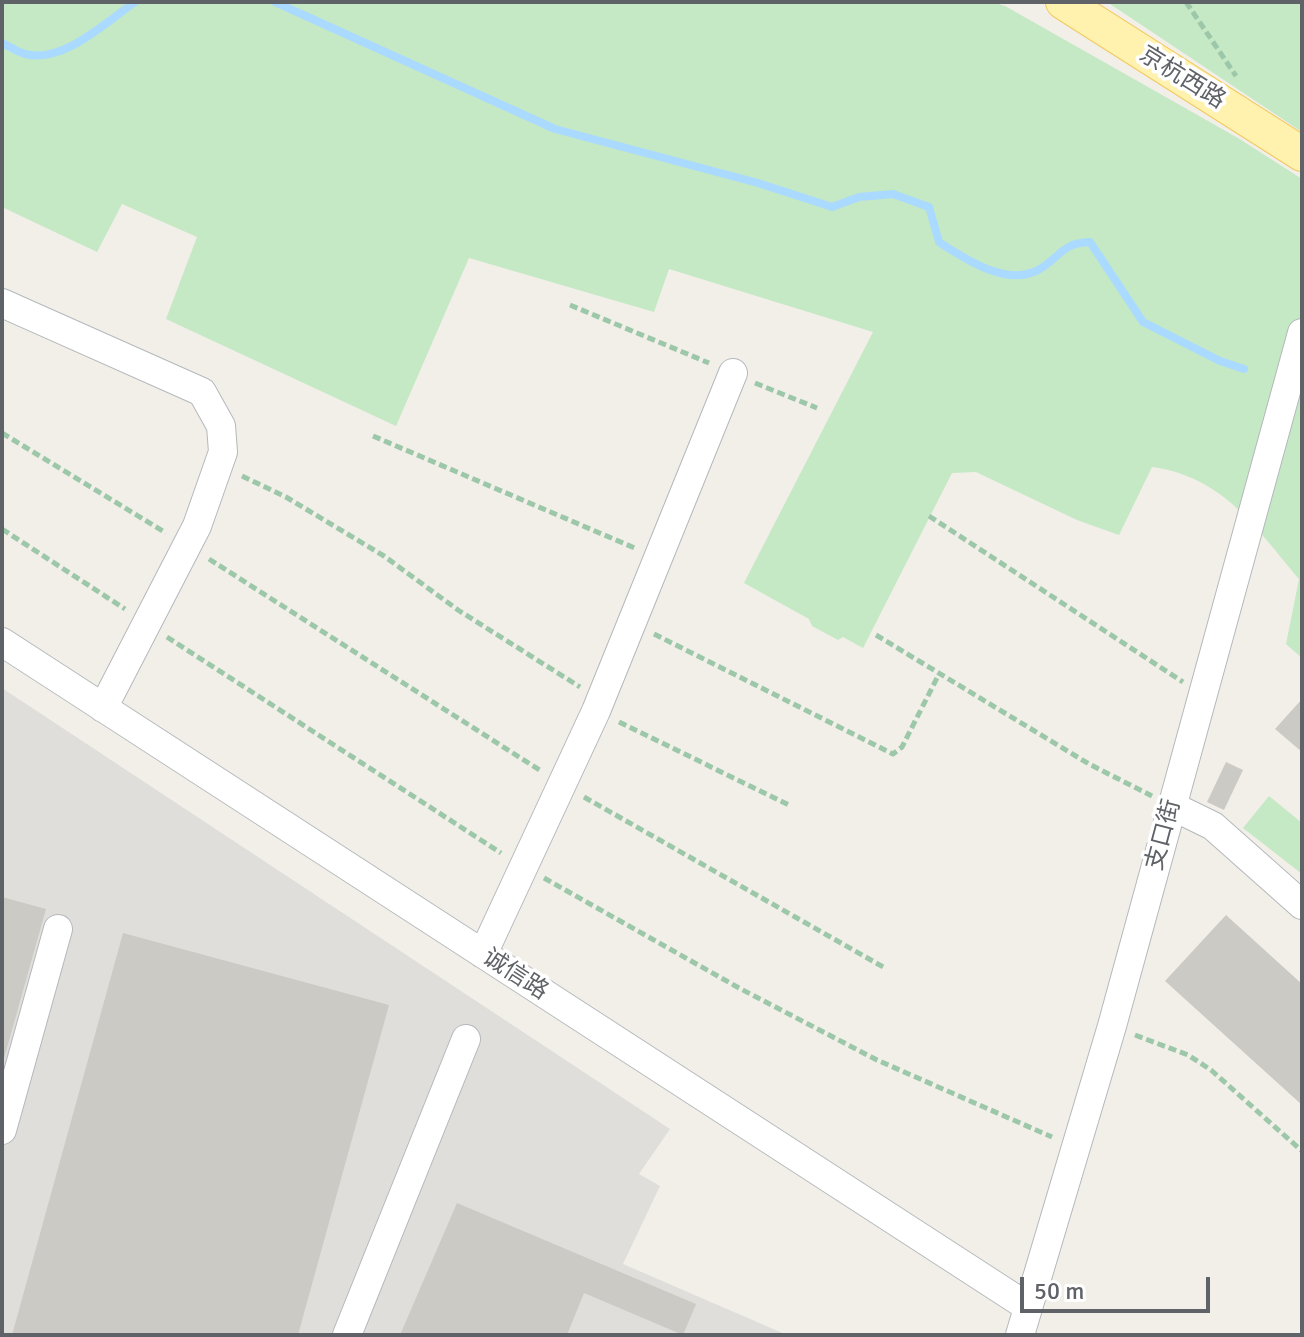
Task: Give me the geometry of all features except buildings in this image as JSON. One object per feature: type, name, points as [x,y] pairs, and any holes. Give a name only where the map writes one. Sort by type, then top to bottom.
[{"type":"main road","name":"京杭西路","points":[[1063,2],[1302,154]]},
{"type":"street","points":[[2,303],[202,392],[221,426],[223,452],[220,466],[187,546],[103,708]]},
{"type":"street","name":"支口街","points":[[1020,1335],[1112,1026],[1302,333]]},
{"type":"street","points":[[483,954],[598,706],[733,373]]},
{"type":"street","name":"诚信路","points":[[2,642],[1028,1307]]},
{"type":"street","points":[[1172,806],[1213,826],[1302,905]]},
{"type":"street","points":[[2,1130],[58,929]]},
{"type":"street","points":[[347,1335],[466,1039]]},
{"type":"path","points":[[1186,2],[1237,77]]},
{"type":"path","points":[[570,305],[817,408]]},
{"type":"path","points":[[2,433],[187,546],[561,785],[885,968]]},
{"type":"path","points":[[373,436],[657,557]]},
{"type":"path","points":[[220,466],[286,497],[372,549],[598,706],[789,805]]},
{"type":"path","points":[[929,516],[1203,695]]},
{"type":"path","points":[[631,623],[893,754],[902,747],[938,676]]},
{"type":"path","points":[[876,635],[938,676],[1089,764],[1172,806]]},
{"type":"path","points":[[1112,1026],[1188,1055],[1211,1070],[1302,1151]]},
{"type":"shaded area","points":[[2,688],[670,1129],[639,1174],[660,1186],[623,1264],[787,1335],[2,1335]]},
{"type":"green space","points":[[2,2],[992,2],[1005,6],[1238,138],[1302,179],[1302,658],[1286,644],[1299,579],[1253,524],[1219,493],[1177,473],[1152,467],[1119,535],[1077,520],[976,472],[952,473],[863,648],[843,637],[838,640],[812,626],[809,619],[744,583],[873,332],[669,269],[654,312],[469,258],[396,426],[166,319],[197,237],[122,204],[97,252],[2,207]]},
{"type":"green space","points":[[1107,2],[1302,2],[1302,132]]},
{"type":"green space","points":[[1269,796],[1302,823],[1302,874],[1243,828]]},
{"type":"waterway","points":[[2,43],[25,54],[54,53],[83,39],[135,2]]},
{"type":"waterway","points":[[275,2],[555,129],[758,183],[832,207],[859,197],[893,194],[929,207],[939,242],[989,270],[1003,274],[1030,273],[1069,247],[1090,242],[1143,322],[1220,361],[1244,369]]}]
